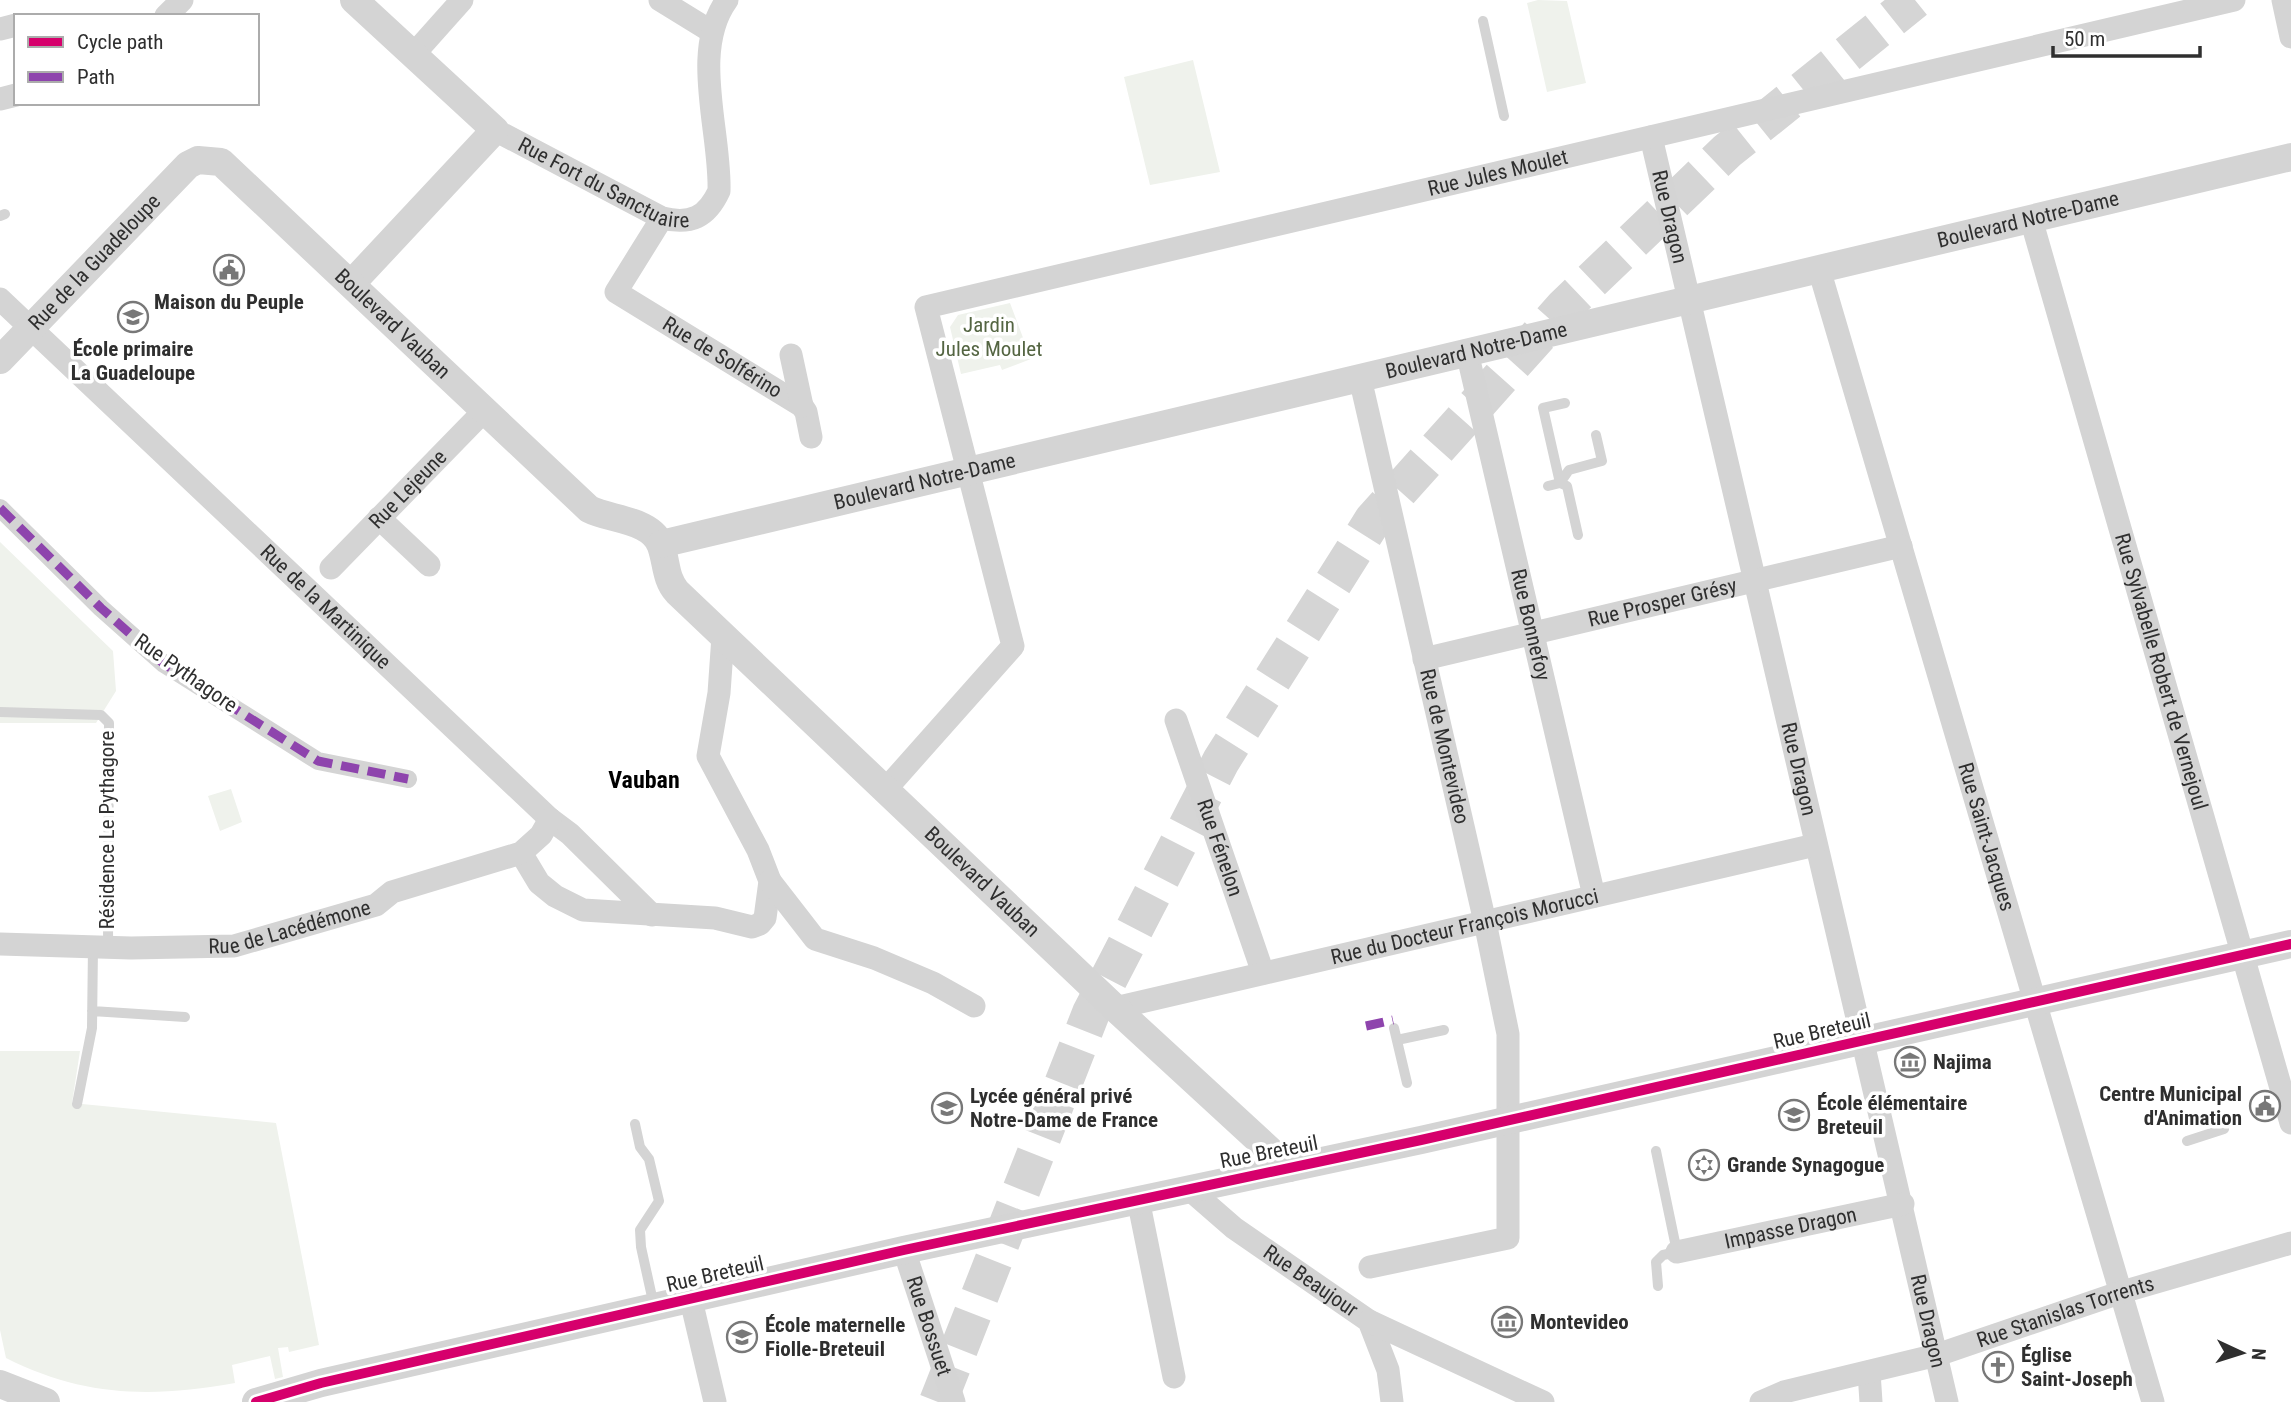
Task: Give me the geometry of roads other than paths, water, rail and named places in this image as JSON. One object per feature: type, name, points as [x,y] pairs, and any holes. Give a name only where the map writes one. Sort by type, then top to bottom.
[{"type":"street","points":[[168,14],[182,0]]},
{"type":"street","points":[[354,0],[495,130]]},
{"type":"street","points":[[413,55],[462,0]]},
{"type":"street","points":[[660,0],[712,32]]},
{"type":"street","name":"Rue Fort du Sanctuaire","points":[[352,283],[495,130],[663,218],[678,221],[701,216],[711,207],[719,191],[708,57],[712,32],[727,0]]},
{"type":"street","name":"Rue Jules Moulet","points":[[968,471],[926,307],[1514,161],[1623,136],[1651,137],[2234,0]]},
{"type":"street","points":[[2283,0],[2291,37]]},
{"type":"street","name":"Rue Dragon","points":[[1651,137],[1815,845],[1865,1041],[1948,1402]]},
{"type":"street","name":"Boulevard Notre-Dame","points":[[661,544],[2291,157]]},
{"type":"street","name":"Boulevard Vauban","points":[[188,165],[209,159],[229,168],[589,509],[602,516],[638,524],[651,532],[661,544],[668,579],[677,592],[1115,1008],[1289,1168]]},
{"type":"street","name":"Rue de la Guadeloupe","points":[[0,360],[188,165]]},
{"type":"street","name":"Rue de Solférino","points":[[663,218],[616,292],[802,406],[806,412],[811,438]]},
{"type":"street","name":"Rue Sylvabelle Robert de Vernejoul","points":[[2031,219],[2243,955],[2286,1115]]},
{"type":"street","name":"Rue Saint-Jacques","points":[[1819,269],[2154,1402]]},
{"type":"street","name":"Rue de la Martinique","points":[[0,299],[570,834],[652,915]]},
{"type":"street","name":"Rue Bonnefoy","points":[[1467,352],[1508,496],[1533,634],[1594,896]]},
{"type":"street","points":[[791,355],[802,406]]},
{"type":"street","name":"Rue de Montevideo","points":[[1360,378],[1485,922],[1508,1034],[1508,1119],[1513,1196],[1508,1238],[1370,1267]]},
{"type":"street","name":"Rue Lejeune","points":[[331,568],[484,411]]},
{"type":"street","points":[[885,790],[1013,646],[968,471]]},
{"type":"street","name":"Rue Pythagore","points":[[0,508],[101,608],[164,664],[318,761],[408,779]]},
{"type":"street","points":[[379,518],[429,565]]},
{"type":"street","name":"Rue Prosper Grésy","points":[[1424,659],[1901,546]]},
{"type":"street","points":[[723,636],[719,693],[708,756],[758,850],[770,881],[815,939],[909,973],[974,1006]]},
{"type":"street","name":"Rue Fénelon","points":[[1176,720],[1263,974]]},
{"type":"street","name":"Rue de Lacédémone","points":[[0,944],[234,946],[376,905],[392,892],[521,853],[541,835],[550,818]]},
{"type":"street","name":"Rue du Docteur François Morucci","points":[[1115,1008],[1815,845]]},
{"type":"street","points":[[521,853],[539,883],[555,896],[583,910],[715,918],[752,927],[765,918],[770,881]]},
{"type":"street","name":"Rue Breteuil","points":[[256,1402],[300,1394],[904,1250],[1289,1168],[1419,1132],[1508,1119],[2291,944]]},
{"type":"street","name":"Rue Beaujour","points":[[1188,1188],[1234,1228],[1369,1321],[1388,1370],[1392,1402]]},
{"type":"street","points":[[1139,1199],[1174,1377]]},
{"type":"street","name":"Impasse Dragon","points":[[1677,1252],[1903,1204]]},
{"type":"street","name":"Rue Stanislas Torrents","points":[[1761,1402],[1784,1392],[1937,1355],[2122,1292],[2291,1242]]},
{"type":"street","name":"Rue Bossuet","points":[[904,1250],[954,1402]]},
{"type":"street","points":[[691,1300],[715,1402]]},
{"type":"street","points":[[1369,1321],[1543,1402]]},
{"type":"street","points":[[1869,1372],[1871,1402]]},
{"type":"street","points":[[0,1384],[46,1402]]},
{"type":"lane","points":[[1483,21],[1504,116]]},
{"type":"lane","points":[[1560,484],[1543,408],[1566,403]]},
{"type":"lane","points":[[1560,484],[1569,470],[1602,461],[1596,435]]},
{"type":"lane","points":[[1548,486],[1567,486],[1578,535]]},
{"type":"lane","name":"Résidence Le Pythagore","points":[[0,712],[101,715],[109,723],[100,946],[92,1028],[77,1104]]},
{"type":"lane","points":[[92,1010],[185,1017]]},
{"type":"lane","points":[[1394,1028],[1407,1083]]},
{"type":"lane","points":[[1397,1040],[1444,1030]]},
{"type":"lane","points":[[635,1124],[640,1147],[649,1159],[659,1201],[640,1230],[641,1247],[655,1308]]},
{"type":"lane","points":[[2187,1141],[2224,1129]]},
{"type":"lane","points":[[1656,1151],[1677,1252],[1663,1255],[1656,1262],[1658,1286]]},
{"type":"tunnel","points":[[938,1402],[1091,1013],[1221,761],[1373,520],[1564,307],[1727,151],[1915,0]]},
{"type":"place","name":"Maison du Peuple","points":[[229,270]]},
{"type":"place","name":"École primaire La Guadeloupe","points":[[133,317]]},
{"type":"place","name":"Najima","points":[[1910,1062]]},
{"type":"place","name":"Centre Municipal d'Animation","points":[[2265,1106]]},
{"type":"place","name":"Lycée général privé Notre-Dame de France","points":[[947,1108]]},
{"type":"place","name":"École élémentaire Breteuil","points":[[1794,1115]]},
{"type":"place","name":"Grande Synagogue","points":[[1704,1165]]},
{"type":"place","name":"Montevideo","points":[[1507,1322]]},
{"type":"place","name":"École maternelle Fiolle-Breteuil","points":[[742,1337]]},
{"type":"place","name":"Église Saint-Joseph","points":[[1998,1367]]},
{"type":"district","name":"Vauban","points":[[644,780]]},
{"type":"park label","name":"Jardin Jules Moulet","points":[[989,337]]}]
